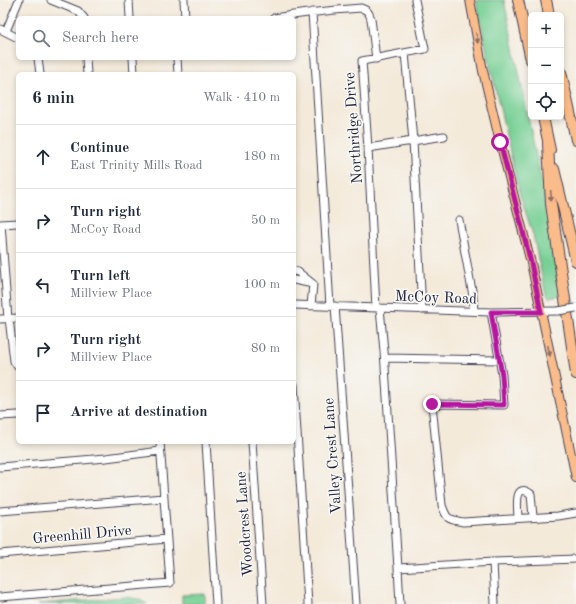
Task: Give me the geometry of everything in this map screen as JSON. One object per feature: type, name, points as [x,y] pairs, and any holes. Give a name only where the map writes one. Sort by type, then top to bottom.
[{"type":"highway","points":[[518,0],[528,48]]},
{"type":"highway","points":[[546,0],[548,12]]},
{"type":"highway","points":[[564,85],[576,116]]},
{"type":"highway","points":[[564,85],[576,140]]},
{"type":"highway","points":[[544,120],[576,261]]},
{"type":"highway","points":[[548,143],[551,204],[576,374]]},
{"type":"main road","points":[[470,0],[485,78],[531,263],[576,478]]},
{"type":"street","points":[[16,37],[3,30],[19,0]]},
{"type":"street","points":[[51,0],[78,11],[82,16]]},
{"type":"street","points":[[129,0],[130,16]]},
{"type":"street","points":[[184,0],[185,16]]},
{"type":"street","name":"Northridge Drive","points":[[400,604],[385,358],[378,308],[362,61],[425,49],[415,0]]},
{"type":"street","points":[[287,16],[312,12],[361,8],[365,9],[369,12],[371,19],[376,59]]},
{"type":"street","name":"Valley Crest Lane","points":[[312,12],[356,604]]},
{"type":"street","points":[[405,53],[413,141],[422,310]]},
{"type":"street","points":[[38,60],[40,72]]},
{"type":"street","points":[[86,60],[87,72]]},
{"type":"street","points":[[133,60],[134,72]]},
{"type":"street","points":[[177,60],[178,72]]},
{"type":"street","points":[[368,148],[444,136]]},
{"type":"street","points":[[459,220],[473,296],[474,311]]},
{"type":"street","points":[[16,223],[0,224],[6,319],[14,361],[16,364]]},
{"type":"street","points":[[296,272],[313,284]]},
{"type":"street","points":[[296,280],[313,284]]},
{"type":"street","points":[[311,306],[313,284]]},
{"type":"street","name":"McCoy Road","points":[[296,305],[491,312],[558,312],[576,308]]},
{"type":"street","points":[[491,312],[502,375],[504,405],[432,404],[442,505],[445,515],[451,520],[463,522],[558,516],[576,513]]},
{"type":"street","points":[[6,319],[16,318]]},
{"type":"street","points":[[385,358],[499,360]]},
{"type":"street","points":[[0,416],[16,415]]},
{"type":"street","points":[[296,416],[308,604]]},
{"type":"street","points":[[0,597],[170,583],[160,444]]},
{"type":"street","points":[[206,444],[216,604]]},
{"type":"street","name":"Woodcrest Lane","points":[[252,444],[263,604]]},
{"type":"street","points":[[0,467],[106,458],[160,451]]},
{"type":"street","points":[[518,518],[517,497],[519,493],[523,491],[527,491],[531,494],[533,517]]},
{"type":"street","points":[[0,511],[164,498]]},
{"type":"street","name":"Greenhill Drive","points":[[0,554],[167,539]]},
{"type":"street","points":[[398,568],[576,559]]},
{"type":"street","points":[[493,562],[495,604]]},
{"type":"green space","points":[[476,0],[504,0],[550,222],[560,296],[549,298],[546,295],[533,235],[520,195]]},
{"type":"green space","points":[[205,594],[205,604],[182,604],[182,595]]},
{"type":"green space","points":[[125,597],[138,599],[147,604],[38,604]]},
{"type":"route","points":[[432,404],[504,405],[502,375],[491,312],[541,312],[531,263],[500,142]]}]
